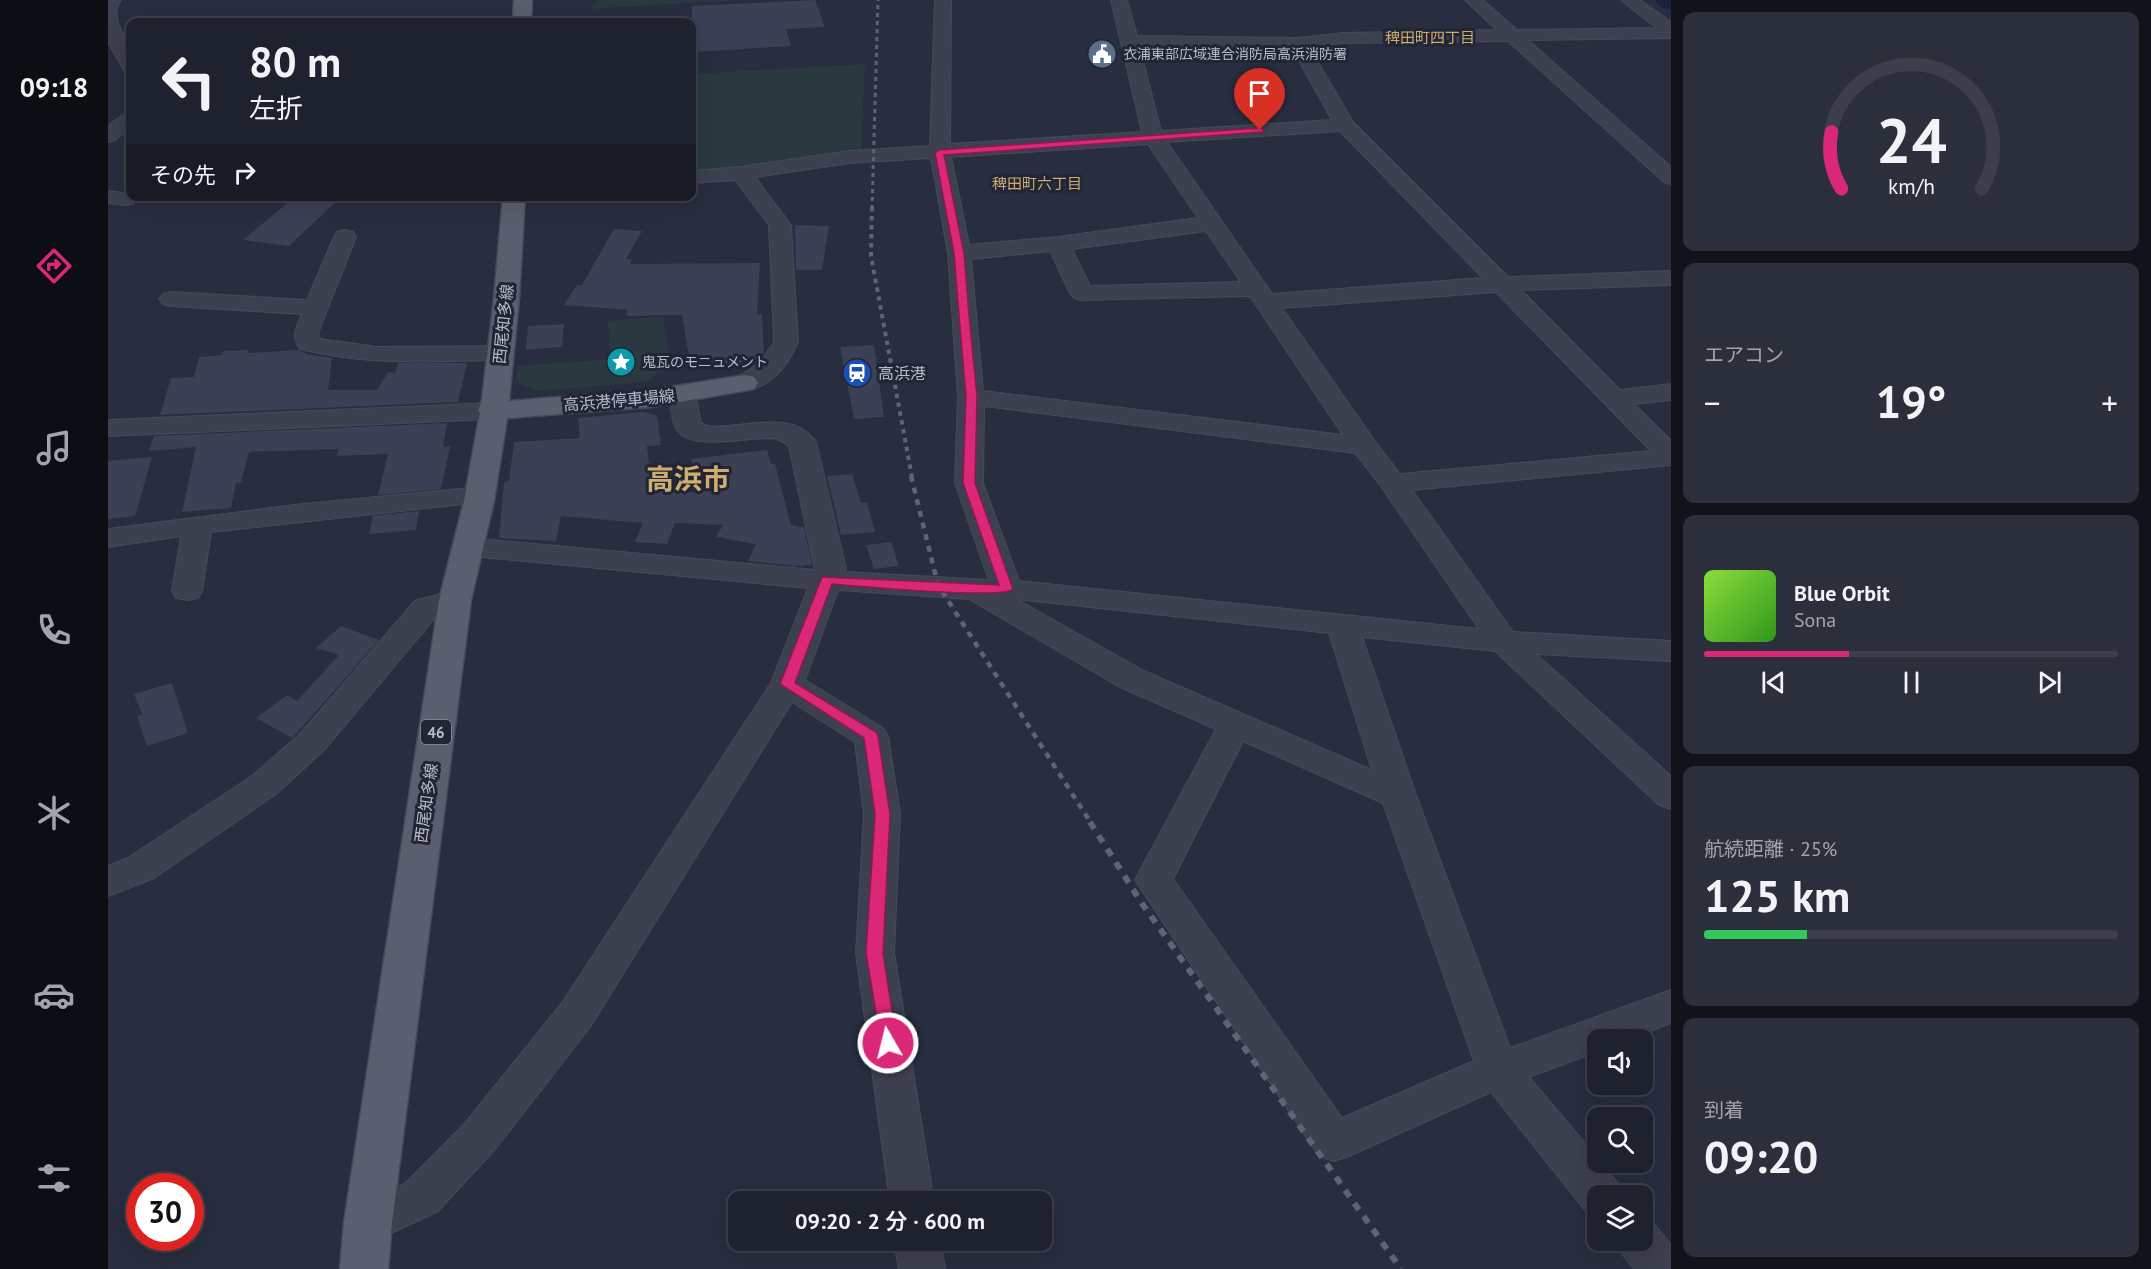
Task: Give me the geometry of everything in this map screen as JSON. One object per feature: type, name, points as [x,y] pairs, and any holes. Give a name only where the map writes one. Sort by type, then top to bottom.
[{"type":"main road","points":[[522,18],[523,0]]},
{"type":"main road","name":"西尾知多線","points":[[364,1269],[368,1223],[455,600],[470,547],[492,411],[500,353],[514,201]]},
{"type":"main road","name":"高浜港停車場線","points":[[492,411],[681,394],[715,390],[745,383]]},
{"type":"street","points":[[113,0],[110,3],[110,30],[126,59]]},
{"type":"street","points":[[943,0],[939,153],[959,253],[971,397],[969,483],[992,589],[1132,679],[1398,795]]},
{"type":"street","points":[[1119,0],[1153,137],[1364,446],[1393,483],[1504,642],[1671,796]]},
{"type":"street","points":[[1473,0],[1671,178]]},
{"type":"street","points":[[1629,0],[1671,32]]},
{"type":"street","points":[[110,30],[126,32]]},
{"type":"street","points":[[1129,41],[1298,43],[1344,38],[1671,32]]},
{"type":"street","points":[[1298,43],[1345,125],[1671,456]]},
{"type":"street","points":[[108,136],[126,118]]},
{"type":"street","points":[[696,177],[741,173],[850,157],[1345,125]]},
{"type":"street","points":[[741,173],[780,225],[786,342],[780,358],[768,372],[745,383]]},
{"type":"street","points":[[959,253],[1058,244],[1213,224]]},
{"type":"street","points":[[345,237],[306,333],[309,344],[328,350],[359,353],[500,353]]},
{"type":"street","points":[[1058,244],[1082,293],[1263,296],[1671,278]]},
{"type":"street","points":[[171,299],[315,308]]},
{"type":"street","points":[[1614,398],[1671,392]]},
{"type":"street","points":[[368,1223],[422,1197],[481,1135],[576,1015],[788,684],[831,568],[802,442],[792,433],[773,429],[718,435],[698,434],[688,427],[681,394]]},
{"type":"street","points":[[971,397],[1364,446]]},
{"type":"street","points":[[108,428],[492,411]]},
{"type":"street","points":[[1393,483],[1671,456]]},
{"type":"street","points":[[108,538],[366,505],[480,495]]},
{"type":"street","points":[[187,591],[198,525]]},
{"type":"street","points":[[470,547],[827,580],[992,589],[1504,642],[1671,651]]},
{"type":"street","points":[[108,882],[141,868],[264,785],[312,742],[426,608],[455,600]]},
{"type":"street","points":[[1342,624],[1398,795],[1498,1070],[1592,1185]]},
{"type":"street","points":[[788,684],[871,736],[882,814],[875,953],[910,1191]]},
{"type":"street","points":[[1235,724],[1154,880],[1334,1142],[1498,1070],[1671,1006]]},
{"type":"street","points":[[919,1251],[922,1269]]},
{"type":"street","points":[[1648,1251],[1662,1269]]},
{"type":"shaded area","points":[[598,0],[739,0],[590,9]]},
{"type":"shaded area","points":[[865,64],[861,151],[746,168],[696,172],[696,74]]},
{"type":"shaded area","points":[[663,316],[671,371],[659,372],[646,382],[538,391],[516,382],[517,366],[610,359],[608,321]]},
{"type":"building","points":[[815,0],[825,27],[786,29],[791,46],[696,52],[696,18],[692,18],[692,6]]},
{"type":"building","points":[[290,201],[337,201],[289,246],[243,240]]},
{"type":"building","points":[[795,225],[829,226],[822,270],[796,270]]},
{"type":"building","points":[[614,229],[642,231],[626,259],[632,259],[630,264],[760,263],[757,314],[762,314],[764,354],[759,360],[691,368],[682,315],[627,316],[627,310],[564,305],[577,285],[582,285]]},
{"type":"building","points":[[564,324],[562,347],[526,350],[528,326]]},
{"type":"building","points":[[874,345],[884,417],[854,419],[840,347]]},
{"type":"building","points":[[249,350],[248,353],[298,350],[307,354],[332,358],[328,390],[377,390],[388,372],[395,373],[398,363],[467,363],[458,402],[160,415],[171,378],[194,377],[199,357],[222,355],[223,351]]},
{"type":"building","points":[[644,412],[657,416],[661,445],[647,446],[652,488],[698,493],[691,459],[767,450],[771,464],[775,464],[791,525],[804,527],[812,565],[795,566],[748,561],[756,544],[716,537],[723,525],[675,523],[667,544],[635,542],[643,523],[561,516],[556,541],[499,538],[504,482],[509,481],[514,442],[580,438],[578,418]]},
{"type":"building","points":[[447,423],[443,447],[450,446],[441,489],[378,495],[388,454],[336,456],[339,449],[249,452],[241,482],[236,483],[231,508],[182,512],[196,447],[149,451],[154,436]]},
{"type":"building","points":[[152,457],[135,516],[108,519],[108,461]]},
{"type":"building","points":[[852,474],[861,503],[867,502],[875,532],[841,535],[827,476]]},
{"type":"building","points":[[419,511],[416,530],[369,534],[373,516]]},
{"type":"building","points":[[891,542],[899,566],[874,569],[866,545]]},
{"type":"building","points":[[341,626],[379,640],[292,738],[256,718],[287,695],[297,701],[339,655],[316,648]]},
{"type":"building","points":[[172,683],[188,733],[147,746],[137,716],[142,714],[134,694]]},
{"type":"railway","points":[[872,209],[878,0]]},
{"type":"railway","points":[[872,207],[871,256],[912,477]]},
{"type":"railway","points":[[911,476],[938,585],[1091,823]]},
{"type":"railway","points":[[1090,822],[1141,902],[1401,1269]]},
{"type":"place","name":"衣浦東部広域連合消防局高浜消防署","points":[[1102,54]]},
{"type":"place","name":"鬼瓦のモニュメント","points":[[621,362]]},
{"type":"place","name":"高浜港","points":[[857,373]]},
{"type":"district","name":"稗田町四丁目","points":[[1430,37]]},
{"type":"district","name":"稗田町六丁目","points":[[1037,183]]},
{"type":"district","name":"高浜市","points":[[688,478]]},
{"type":"route","points":[[888,1043],[875,953],[882,814],[871,736],[788,684],[827,580],[938,585],[977,590],[1007,589],[969,483],[971,397],[959,253],[939,153],[1260,130]]}]
